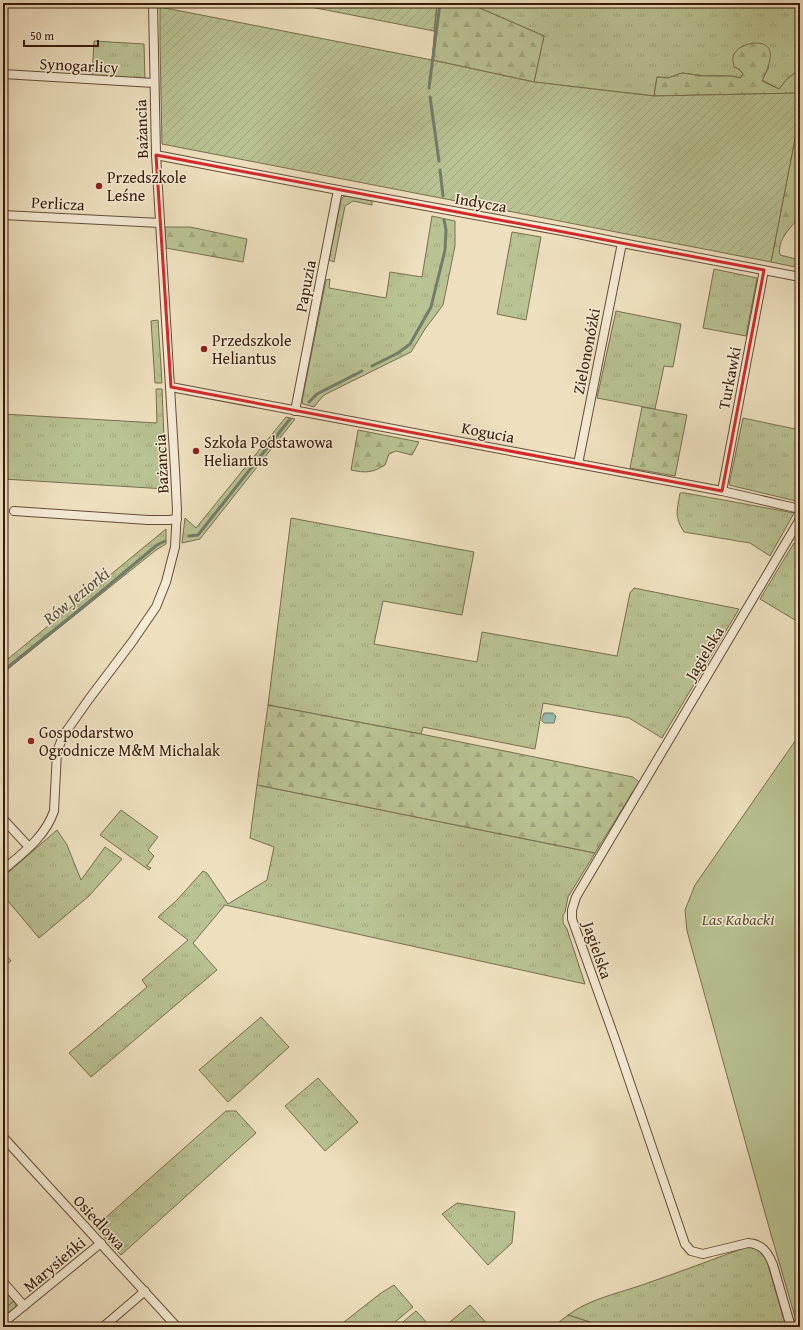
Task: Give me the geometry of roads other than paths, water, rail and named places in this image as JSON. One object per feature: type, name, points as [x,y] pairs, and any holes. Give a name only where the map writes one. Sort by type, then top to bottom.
[{"type":"street","name":"Bażancia","points":[[3,870],[42,835],[52,818],[54,811],[57,752],[63,736],[156,607],[166,582],[175,547],[177,519],[171,387],[156,155],[153,3]]},
{"type":"street","name":"Synogarlicy","points":[[3,74],[154,83]]},
{"type":"street","name":"Indycza","points":[[156,155],[568,232],[622,244],[800,278]]},
{"type":"street","name":"Papuzia","points":[[295,411],[338,190]]},
{"type":"street","name":"Perlicza","points":[[3,215],[160,223]]},
{"type":"street","name":"Zielononóżki","points":[[578,464],[622,244]]},
{"type":"street","name":"Turkawki","points":[[722,491],[764,270]]},
{"type":"street","name":"Kogucia","points":[[171,387],[722,491],[800,509]]},
{"type":"street","points":[[14,511],[148,520],[177,519]]},
{"type":"street","name":"Jagielska","points":[[791,1327],[773,1264],[763,1247],[753,1243],[748,1243],[703,1254],[694,1253],[685,1244],[615,1039],[572,919],[572,910],[576,897],[800,520]]},
{"type":"street","points":[[3,819],[29,846]]},
{"type":"street","name":"Osiedlowa","points":[[3,1137],[177,1327]]},
{"type":"street","name":"Marysieńki","points":[[3,1323],[101,1243]]},
{"type":"street","name":"Marysieńki","points":[[3,1282],[24,1306]]},
{"type":"street","points":[[103,1327],[145,1291]]},
{"type":"water","points":[[544,713],[553,713],[556,716],[554,723],[544,723],[542,721]]},
{"type":"waterway","name":"Rów Jeziorki","points":[[429,88],[440,3]]},
{"type":"waterway","name":"Rów Jeziorki","points":[[430,97],[439,161]]},
{"type":"waterway","name":"Rów Jeziorki","points":[[440,170],[443,196]]},
{"type":"waterway","name":"Rów Jeziorki","points":[[372,366],[398,353],[410,344],[431,307],[445,250],[446,230],[444,220]]},
{"type":"waterway","name":"Rów Jeziorki","points":[[309,402],[317,394],[362,371]]},
{"type":"waterway","name":"Rów Jeziorki","points":[[189,536],[198,535],[290,419]]},
{"type":"waterway","name":"Rów Jeziorki","points":[[3,671],[157,545],[165,541]]},
{"type":"place","name":"Przedszkole Leśne","points":[[99,186]]},
{"type":"place","name":"Przedszkole Heliantus","points":[[204,349]]},
{"type":"place","name":"Szkoła Podstawowa Heliantus","points":[[196,451]]},
{"type":"place","name":"Gospodarstwo Ogrodnicze M&M Michalak","points":[[31,741]]},
{"type":"park label","name":"Las Kabacki","points":[[738,919]]}]
